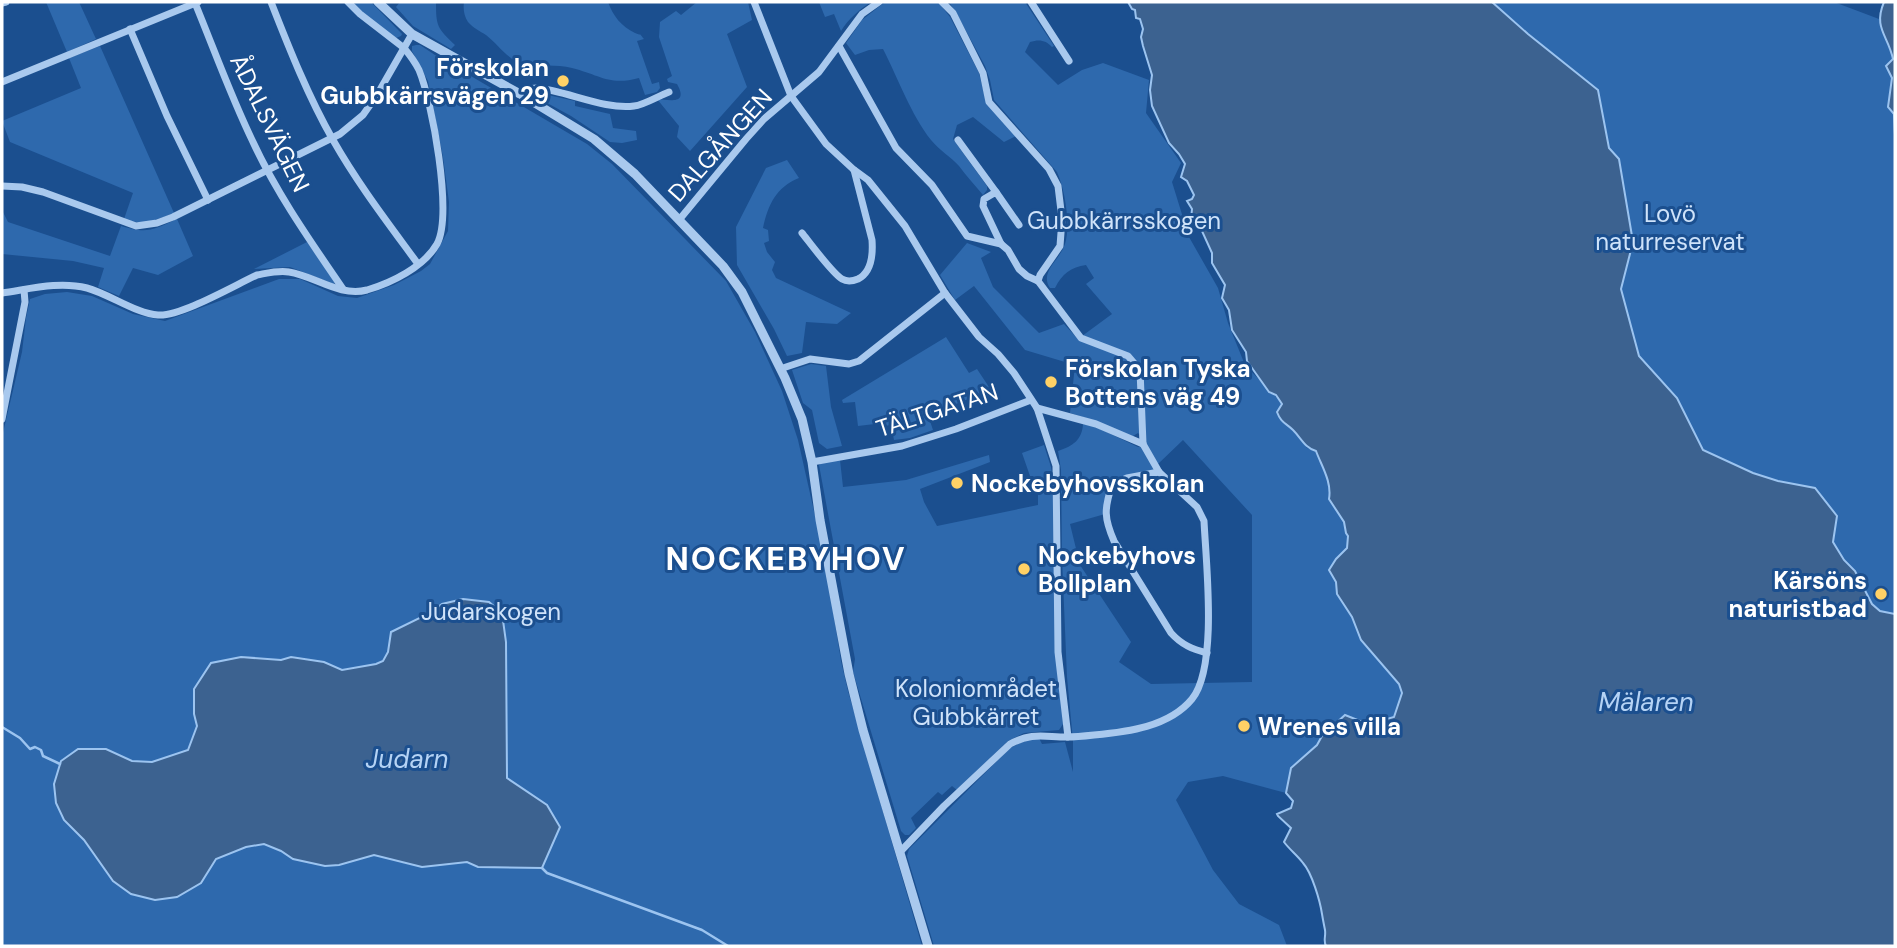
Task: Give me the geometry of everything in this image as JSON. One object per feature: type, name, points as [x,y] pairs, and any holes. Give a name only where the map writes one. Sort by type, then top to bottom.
[{"type":"street","points":[[2,82],[197,2]]},
{"type":"street","name":"ÅDALSVÄGEN","points":[[197,2],[248,132],[267,170],[343,289]]},
{"type":"street","points":[[271,2],[332,139],[363,190],[418,264]]},
{"type":"street","points":[[2,293],[42,286],[68,285],[88,288],[156,316],[176,313],[257,275],[272,272],[287,271],[330,287],[364,291],[400,276],[418,264],[437,244],[442,228],[443,206],[435,135],[426,91],[418,68],[404,48],[348,2]]},
{"type":"street","points":[[378,2],[412,34],[594,139],[635,174],[723,266],[742,292],[802,419],[849,674],[863,730],[928,946]]},
{"type":"street","points":[[754,2],[790,96],[826,144],[868,180],[905,226],[945,293],[979,337],[1014,373],[1037,408],[1056,466],[1058,652],[1068,737]]},
{"type":"street","name":"DALGÅNGEN","points":[[679,220],[746,139],[819,72],[862,13],[879,2]]},
{"type":"street","points":[[942,2],[953,13],[983,73],[989,102],[1049,169],[1058,186],[1062,219],[1060,246],[1038,281]]},
{"type":"street","points":[[1031,2],[1069,61]]},
{"type":"street","points":[[130,29],[167,116],[208,200]]},
{"type":"street","points":[[2,186],[43,192],[141,227],[173,217],[332,139],[363,115],[412,34]]},
{"type":"street","points":[[839,46],[896,148],[932,185],[967,236],[1001,244]]},
{"type":"street","points":[[520,94],[526,89],[537,88],[617,106],[632,106],[669,92]]},
{"type":"street","points":[[958,140],[1019,225]]},
{"type":"street","points":[[802,233],[842,279],[853,281],[867,271],[873,252],[872,240],[853,169]]},
{"type":"street","points":[[900,852],[944,806],[1010,744],[1022,737],[1114,733],[1154,725],[1170,717],[1193,698],[1203,677],[1207,653],[1205,521],[1198,507],[1159,472],[1143,444],[1140,370],[1128,356],[1081,338],[1038,281],[1019,269],[1008,250],[1001,244],[984,206],[984,199],[996,192]]},
{"type":"street","points":[[2,419],[25,302],[24,290]]},
{"type":"street","points":[[780,369],[810,359],[849,364],[859,361],[945,293]]},
{"type":"street","name":"TÄLTGATAN","points":[[812,462],[902,446],[956,429],[1031,400]]},
{"type":"street","name":"TÄLTGATAN","points":[[1037,408],[1096,424],[1143,444]]},
{"type":"street","points":[[1159,472],[1127,478],[1112,485],[1105,504],[1107,526],[1171,633],[1191,649],[1207,653]]},
{"type":"green space","points":[[46,2],[79,2],[96,39],[67,52]]},
{"type":"green space","points":[[353,2],[371,2],[401,36],[396,38]]},
{"type":"green space","points":[[400,2],[436,2],[439,26],[455,45],[451,49],[413,26],[396,7]]},
{"type":"green space","points":[[464,2],[608,2],[622,24],[644,39],[637,41],[652,84],[659,82],[660,88],[657,92],[645,95],[639,78],[612,80],[566,67],[518,62],[468,22]]},
{"type":"green space","points":[[697,2],[748,2],[752,20],[727,34],[747,87],[690,151],[677,137],[679,126],[657,99],[676,100],[681,95],[677,84],[668,82],[667,79],[672,76],[659,37],[660,22],[676,11],[681,15]]},
{"type":"green space","points":[[819,2],[871,2],[854,15],[841,31],[834,14],[825,17]]},
{"type":"green space","points":[[885,2],[939,3],[950,17],[979,73],[986,101],[1016,136],[1004,142],[973,117],[957,125],[953,139],[987,186],[983,195],[924,130],[883,49],[855,55],[846,43],[862,20]]},
{"type":"green space","name":"Gubbkärrsskogen","points":[[949,2],[1025,2],[1054,46],[1033,41],[1025,52],[1058,85],[1082,70],[1103,63],[1149,80],[1146,113],[1181,163],[1172,182],[1189,237],[1218,288],[1228,323],[1245,365],[1283,404],[1287,425],[1307,448],[1316,451],[1328,481],[1329,499],[1344,522],[1348,536],[1347,548],[1336,559],[1337,594],[1352,617],[1361,640],[1399,684],[1402,693],[1394,717],[1380,729],[1374,727],[1323,736],[1317,745],[1291,768],[1286,793],[1223,776],[1188,782],[1176,800],[1213,870],[1239,904],[1279,925],[1287,946],[934,946],[907,856],[909,849],[1010,748],[1029,739],[1039,738],[1042,744],[1065,742],[1073,772],[1062,558],[1061,470],[1058,451],[1076,442],[1083,424],[1096,427],[1138,447],[1147,444],[1138,433],[1129,435],[1070,413],[1075,365],[1025,350],[974,286],[955,300],[940,275],[967,243],[991,252],[981,258],[993,287],[1039,333],[1064,324],[1078,339],[1112,314],[1086,284],[1094,278],[1086,265],[1071,269],[1055,288],[1050,288],[1047,277],[1067,236],[1065,198],[1060,179],[1057,172],[994,100],[985,66]],"holes":[[[1183,440],[1252,515],[1252,682],[1151,684],[1119,662],[1131,642],[1080,565],[1070,524],[1105,514],[1112,485],[1161,469],[1158,464]]]},
{"type":"green space","name":"Lovö naturreservat","points":[[1300,2],[1834,2],[1879,19],[1895,19],[1895,859]]},
{"type":"green space","name":"Judarskogen","points":[[420,45],[587,144],[612,164],[726,281],[755,332],[782,391],[798,440],[825,560],[848,691],[922,946],[2,946],[2,437],[22,352],[30,299],[45,294],[67,292],[92,296],[133,314],[165,321],[279,279],[300,279],[338,296],[357,298],[394,285],[421,271],[430,264],[448,231],[449,202],[428,81],[412,51],[412,46]]},
{"type":"green space","points":[[100,46],[174,213],[143,222],[124,219],[133,193],[10,142],[2,121],[81,88],[69,58]]},
{"type":"green space","points":[[538,95],[575,101],[575,106],[610,114],[613,128],[636,131],[637,140],[610,142],[538,98]]},
{"type":"green space","points":[[787,160],[799,178],[784,186],[774,198],[763,228],[768,230],[769,241],[764,243],[767,252],[775,262],[772,270],[776,278],[851,313],[837,324],[806,322],[802,353],[787,356],[737,265],[736,227],[766,168]]},
{"type":"green space","points":[[2,210],[8,222],[110,256],[121,226],[150,230],[177,219],[193,256],[158,275],[133,268],[119,296],[98,287],[104,268],[73,261],[2,254]]},
{"type":"green space","points":[[307,242],[334,284],[290,267],[254,269]]},
{"type":"green space","points":[[946,337],[969,373],[977,369],[989,387],[976,396],[928,415],[933,430],[910,438],[894,440],[891,425],[884,426],[883,423],[858,426],[855,402],[843,403],[842,400]]},
{"type":"green space","points":[[811,364],[826,366],[831,407],[842,446],[827,449],[819,443],[812,410],[803,403],[792,370]]},
{"type":"green space","points":[[1044,445],[1053,482],[1041,483],[1030,476],[1022,453]]},
{"type":"green space","name":"Koloniområdet Gubbkärret","points":[[989,455],[990,462],[920,489],[937,526],[1038,505],[1038,487],[1053,487],[1063,724],[1059,730],[1024,733],[1008,741],[957,790],[952,786],[942,795],[938,792],[911,818],[916,828],[909,835],[905,835],[901,831],[853,672],[855,659],[819,465],[822,462],[840,460],[843,487],[906,480]]},
{"type":"water","name":"Mälaren","points":[[1128,2],[1492,2],[1598,90],[1609,148],[1619,159],[1633,242],[1621,289],[1639,356],[1677,398],[1703,450],[1753,473],[1815,488],[1837,516],[1833,542],[1844,560],[1855,571],[1872,604],[1880,611],[1895,614],[1895,946],[1326,946],[1321,908],[1312,880],[1303,863],[1284,842],[1291,828],[1277,814],[1291,808],[1293,801],[1286,793],[1291,768],[1317,745],[1322,736],[1345,715],[1380,729],[1383,720],[1394,717],[1402,693],[1399,684],[1361,640],[1352,617],[1337,594],[1336,582],[1329,570],[1347,548],[1348,536],[1344,522],[1329,499],[1328,481],[1316,451],[1306,445],[1280,418],[1277,412],[1282,404],[1276,395],[1269,392],[1247,361],[1246,352],[1232,330],[1229,310],[1222,298],[1225,285],[1212,263],[1212,253],[1202,231],[1191,219],[1192,209],[1187,201],[1194,195],[1187,181],[1181,177],[1185,164],[1169,143],[1152,106],[1152,75],[1141,37],[1143,29],[1140,19],[1136,18],[1135,10]]},
{"type":"water","points":[[1884,2],[1895,2],[1895,135],[1894,114],[1888,107],[1892,78],[1886,66],[1893,59],[1880,19]]},
{"type":"water","name":"Judarn","points":[[463,599],[489,602],[502,613],[506,642],[507,778],[547,805],[560,827],[542,868],[478,867],[467,862],[422,867],[374,855],[325,866],[293,859],[264,844],[246,847],[216,859],[201,883],[177,897],[155,900],[131,894],[113,881],[84,840],[64,820],[56,803],[54,784],[61,761],[78,749],[106,749],[132,761],[152,762],[188,750],[197,726],[194,689],[211,663],[241,657],[281,660],[291,657],[324,662],[342,670],[376,664],[383,661],[388,652],[391,632],[430,613],[442,604]]},
{"type":"waterway","points":[[2,727],[20,738],[30,749],[35,747],[41,750],[43,756],[60,764]]},
{"type":"waterway","points":[[542,868],[547,873],[702,930],[728,946]]},
{"type":"place","name":"Förskolan Gubbkärrsvägen 29","points":[[563,81]]},
{"type":"place","name":"Förskolan Tyska Bottens väg 49","points":[[1051,382]]},
{"type":"place","name":"Nockebyhovsskolan","points":[[957,483]]},
{"type":"place","name":"Nockebyhovs Bollplan","points":[[1024,569]]},
{"type":"place","name":"Kärsöns naturistbad","points":[[1881,594]]},
{"type":"place","name":"Wrenes villa","points":[[1244,726]]},
{"type":"district","name":"NOCKEBYHOV","points":[[786,559]]}]
